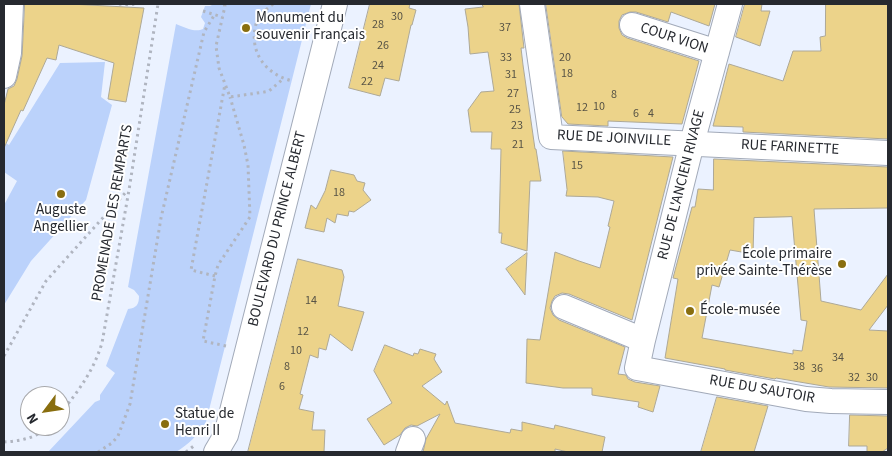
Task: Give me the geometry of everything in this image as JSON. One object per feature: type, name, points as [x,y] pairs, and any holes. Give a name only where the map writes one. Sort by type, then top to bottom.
[{"type":"street","points":[[4,76],[9,54],[11,4]]},
{"type":"street","name":"BOULEVARD DU PRINCE ALBERT","points":[[216,452],[226,435],[335,4]]},
{"type":"street","name":"RUE DE JOINVILLE","points":[[532,4],[550,137],[692,143]]},
{"type":"street","name":"RUE DE L'ANCIEN RIVAGE","points":[[637,368],[692,143],[730,4]]},
{"type":"street","name":"COUR VION","points":[[632,26],[717,52]]},
{"type":"street","name":"RUE FARINETTE","points":[[692,143],[888,153]]},
{"type":"street","points":[[564,307],[643,340]]},
{"type":"street","name":"RUE DU SAUTOIR","points":[[637,368],[806,398],[831,401],[888,402]]},
{"type":"path","points":[[119,4],[134,4]]},
{"type":"path","name":"PROMENADE DES REMPARTS","points":[[70,401],[83,384],[102,343],[129,190],[158,4]]},
{"type":"path","points":[[273,4],[258,20],[254,38],[259,59],[271,71],[283,79],[314,85]]},
{"type":"path","points":[[225,5],[216,46],[219,68],[230,97],[248,165],[250,217],[218,265],[203,341],[232,347]]},
{"type":"path","points":[[204,11],[222,17]]},
{"type":"path","points":[[98,452],[112,443],[118,436],[130,404],[161,218],[204,32],[214,14]]},
{"type":"path","points":[[230,97],[269,91],[283,79]]},
{"type":"path","points":[[215,276],[191,270],[225,84]]},
{"type":"path","points":[[4,356],[46,281],[129,190]]},
{"type":"path","points":[[4,442],[28,439],[33,436]]},
{"type":"shaded area","points":[[214,4],[311,4],[206,422],[193,439],[176,452],[48,452],[63,436],[70,436],[70,429],[95,402],[100,400],[100,395],[115,373],[106,366],[128,309],[135,307],[139,301],[139,296],[128,287],[176,24],[193,30],[203,29],[205,23],[201,17],[205,6]]},
{"type":"shaded area","points":[[105,62],[101,97],[112,105],[86,200],[31,261],[4,305],[4,205],[17,181],[4,172],[4,142],[9,145],[60,63]]},
{"type":"building","points":[[25,4],[70,4],[144,8],[126,102],[108,99],[114,63],[59,45],[56,60],[47,58],[4,148],[4,105],[8,89],[14,86],[17,79],[22,56]]},
{"type":"building","points":[[370,4],[410,4],[409,8],[416,10],[399,81],[385,78],[380,96],[349,88]]},
{"type":"building","points":[[482,4],[519,4],[524,48],[521,48],[523,65],[541,181],[530,181],[527,251],[501,243],[502,233],[499,233],[501,149],[491,149],[492,132],[471,132],[468,110],[481,92],[494,91],[488,52],[470,54],[465,9],[483,7]]},
{"type":"building","points":[[546,4],[715,4],[709,26],[671,12],[668,22],[636,12],[622,15],[619,21],[622,35],[627,38],[699,61],[682,124],[608,121],[608,126],[568,124],[562,117]]},
{"type":"building","points":[[745,4],[762,4],[761,11],[770,11],[760,46],[736,37]]},
{"type":"building","points":[[826,4],[888,4],[888,139],[743,132],[743,127],[713,126],[729,64],[783,81],[793,51],[821,51],[820,37],[825,36]]},
{"type":"building","points":[[563,151],[673,157],[632,320],[569,294],[562,293],[555,296],[550,308],[553,315],[559,320],[625,347],[618,374],[626,375],[628,379],[635,382],[660,386],[653,412],[638,407],[639,402],[592,395],[592,388],[563,388],[526,383],[527,339],[540,340],[555,252],[600,268],[610,227],[608,226],[614,201],[598,197],[566,196]]},
{"type":"building","points":[[714,159],[888,167],[888,208],[814,209],[821,301],[861,310],[888,274],[888,305],[869,330],[888,331],[888,388],[829,387],[775,379],[665,358],[678,279],[673,278],[692,207],[695,207],[698,189],[713,190]],"holes":[[[792,217],[801,320],[807,321],[802,351],[793,350],[793,354],[702,338],[712,285],[719,287],[730,250],[753,254],[754,218]]]},
{"type":"building","points":[[331,170],[354,175],[357,181],[365,183],[363,190],[371,200],[354,212],[349,211],[348,216],[337,214],[335,223],[327,218],[324,232],[305,228],[311,205],[316,209],[325,191]]},
{"type":"building","points":[[527,253],[525,295],[506,269]]},
{"type":"building","points":[[298,259],[342,270],[344,277],[338,306],[364,312],[352,351],[330,334],[326,350],[319,348],[318,358],[310,355],[300,394],[303,395],[299,409],[314,412],[312,430],[325,430],[324,452],[248,452]]},
{"type":"building","points":[[385,345],[413,356],[414,353],[418,354],[420,349],[436,354],[434,359],[442,372],[422,386],[445,405],[447,401],[455,423],[510,433],[511,429],[522,431],[522,422],[554,429],[555,425],[605,437],[602,452],[568,452],[555,449],[555,452],[423,452],[426,439],[440,414],[417,426],[411,425],[405,428],[400,435],[384,445],[367,419],[392,403],[374,371]]},
{"type":"building","points":[[717,397],[768,406],[754,452],[701,452]]},
{"type":"building","points":[[850,415],[888,416],[888,448],[882,452],[867,452],[867,446],[849,446]]},
{"type":"place","name":"Monument du souvenir Français","points":[[246,28]]},
{"type":"place","name":"Auguste Angellier","points":[[61,194]]},
{"type":"place","name":"École primaire privée Sainte-Thérèse","points":[[842,264]]},
{"type":"place","name":"École-musée","points":[[690,311]]},
{"type":"place","name":"Statue de Henri II","points":[[165,424]]}]
